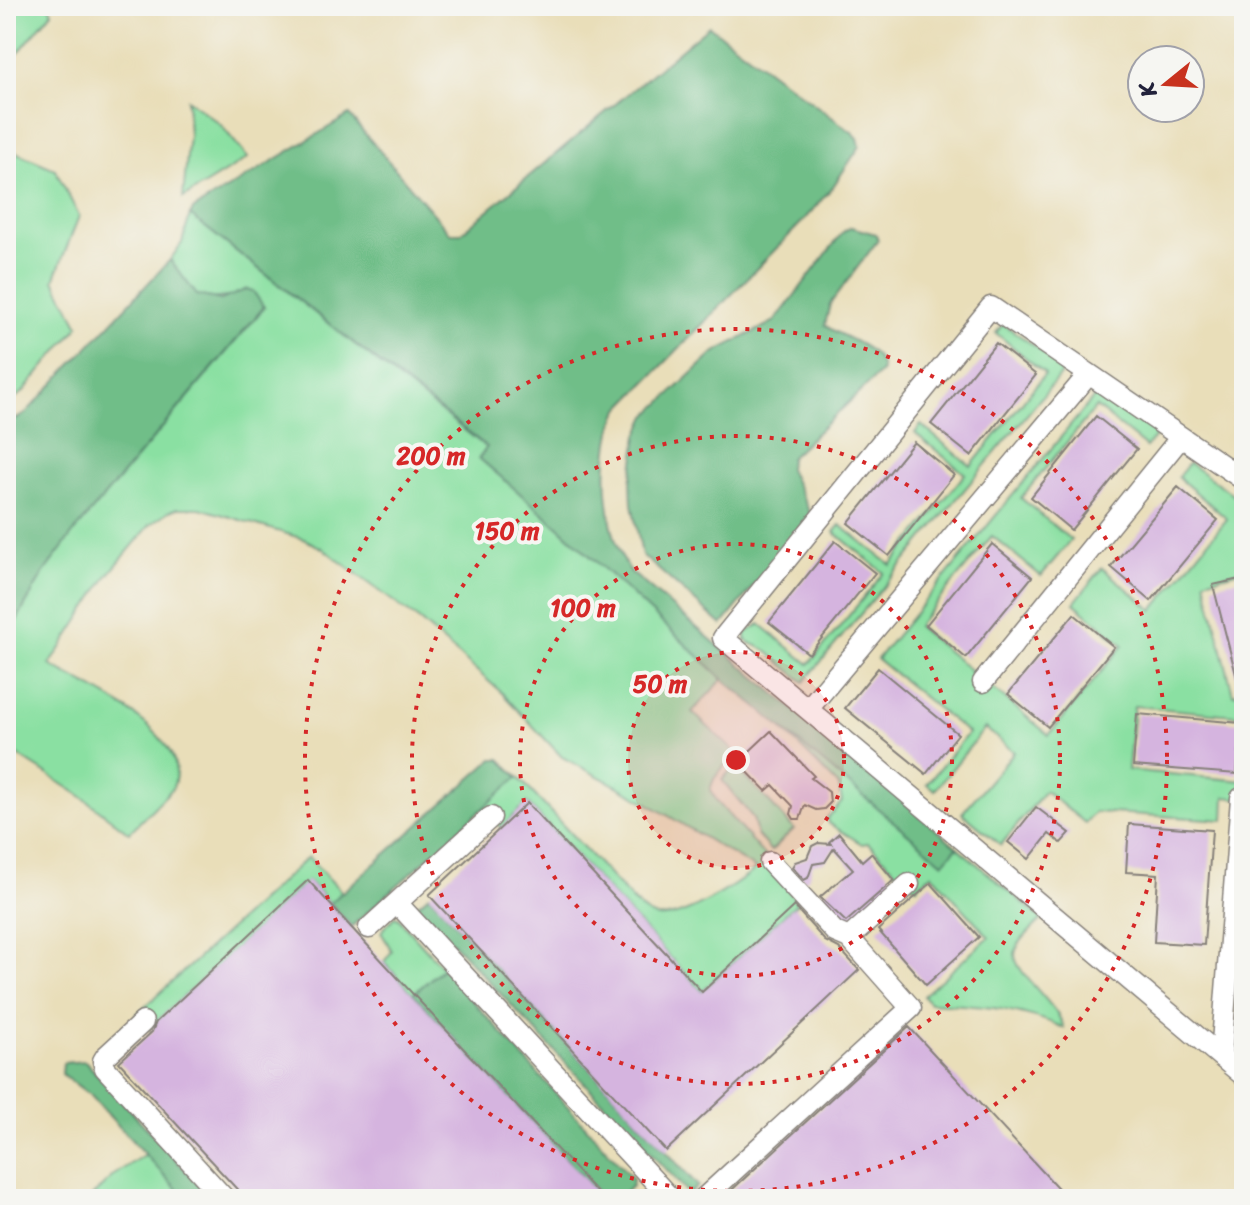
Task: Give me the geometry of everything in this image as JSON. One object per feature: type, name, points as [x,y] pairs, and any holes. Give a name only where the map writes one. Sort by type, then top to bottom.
[{"type":"street","points":[[1244,480],[991,307],[723,638],[1244,1076]]},
{"type":"street","points":[[808,709],[1089,374]]},
{"type":"street","points":[[983,682],[1181,437]]},
{"type":"street","points":[[1221,1056],[1241,798]]},
{"type":"street","points":[[369,928],[491,817]]},
{"type":"street","points":[[703,1199],[911,1008],[849,938],[835,932],[770,862]]},
{"type":"street","points":[[849,938],[909,884]]},
{"type":"street","points":[[397,903],[671,1199]]},
{"type":"street","points":[[143,1022],[106,1056],[103,1061],[105,1068],[225,1199]]},
{"type":"green space","points":[[6,6],[49,6],[52,12],[10,63],[6,103]]},
{"type":"green space","points":[[709,26],[853,133],[860,146],[832,188],[803,221],[621,408],[613,424],[607,467],[607,492],[615,539],[632,573],[957,847],[943,863],[723,679],[559,527],[479,458],[487,447],[190,215],[194,209],[349,115],[450,233],[461,233]]},
{"type":"green space","points":[[187,99],[220,124],[248,158],[183,198],[189,135]]},
{"type":"green space","points":[[6,148],[55,169],[79,216],[54,280],[79,326],[23,392],[6,405]]},
{"type":"green space","points":[[190,215],[487,448],[479,458],[559,527],[723,679],[692,712],[735,752],[714,779],[710,790],[770,862],[797,903],[702,992],[527,803],[501,828],[483,808],[518,777],[636,904],[655,916],[668,917],[695,908],[756,869],[634,795],[562,757],[501,692],[421,622],[322,548],[304,539],[200,508],[178,508],[168,512],[150,525],[108,575],[50,665],[134,715],[169,750],[176,769],[172,789],[129,833],[81,796],[14,753],[6,765],[6,639],[44,572],[74,532],[264,308],[233,297],[202,298],[189,287],[170,260],[182,243]]},
{"type":"green space","points":[[851,227],[876,234],[878,240],[830,304],[825,325],[868,349],[880,362],[882,371],[790,458],[789,469],[811,515],[722,625],[642,555],[631,482],[638,435],[647,416],[715,352],[775,321],[843,232]]},
{"type":"green space","points":[[170,260],[197,295],[221,300],[247,289],[253,291],[264,307],[74,532],[44,572],[6,639],[6,424],[25,414]]},
{"type":"green space","points":[[1003,324],[1066,368],[804,682],[764,649],[746,641],[746,633],[760,624],[809,664],[884,573],[834,532],[840,525],[891,565],[965,474],[915,433],[921,425],[971,466],[1045,374],[996,333]]},
{"type":"green space","points":[[1099,391],[1159,432],[1146,447],[1096,407],[1021,498],[1071,540],[1041,576],[992,536],[917,626],[1049,735],[1123,645],[1074,603],[1102,568],[1153,610],[1227,519],[1178,477],[1189,463],[1244,502],[1244,570],[1205,580],[1233,694],[1244,692],[1244,716],[1134,706],[1128,770],[1244,781],[1244,799],[1225,797],[1224,820],[1095,812],[1085,823],[1045,791],[1001,845],[962,813],[1014,752],[985,728],[935,790],[927,784],[968,733],[877,659]]},
{"type":"green space","points":[[777,724],[943,862],[957,847],[1042,919],[1022,940],[1015,955],[1022,971],[1054,1009],[1064,1028],[1015,1012],[930,1003],[923,996],[989,937],[932,874],[917,887],[909,884],[868,843],[862,844],[828,823],[827,818],[842,802],[839,786]]},
{"type":"green space","points":[[493,759],[500,759],[518,777],[351,927],[330,903]]},
{"type":"green space","points":[[735,765],[794,829],[771,851],[757,835],[753,818],[722,780]]},
{"type":"green space","points":[[308,857],[342,892],[330,903],[308,881],[149,1029],[136,1015]]},
{"type":"green space","points":[[429,895],[698,1186],[689,1194],[417,905]]},
{"type":"green space","points":[[394,917],[443,968],[413,994],[384,962],[392,951],[381,932]]},
{"type":"green space","points":[[443,968],[633,1179],[632,1186],[618,1199],[603,1199],[413,994]]},
{"type":"green space","points":[[85,1061],[212,1199],[186,1199],[90,1095],[62,1074],[63,1063]]},
{"type":"green space","points":[[145,1154],[186,1199],[89,1199],[114,1175]]},
{"type":"building","points":[[996,343],[1036,375],[971,456],[931,424]]},
{"type":"building","points":[[1096,416],[1137,449],[1071,530],[1031,497]]},
{"type":"building","points":[[914,442],[954,475],[889,556],[848,523]]},
{"type":"building","points":[[1178,487],[1218,520],[1151,601],[1111,567]]},
{"type":"building","points":[[835,541],[875,573],[809,654],[769,622]]},
{"type":"building","points":[[992,544],[1032,577],[966,658],[926,625]]},
{"type":"building","points":[[1244,578],[1244,689],[1240,690],[1213,585]]},
{"type":"building","points":[[1074,614],[1114,647],[1048,727],[1008,694]]},
{"type":"building","points":[[878,668],[958,734],[926,774],[845,708]]},
{"type":"building","points":[[1137,714],[1241,723],[1237,774],[1133,766]]},
{"type":"building","points":[[771,731],[814,776],[811,778],[829,792],[830,803],[824,809],[816,810],[805,805],[800,819],[794,819],[791,814],[793,806],[773,785],[766,791],[738,762]]},
{"type":"building","points":[[527,803],[702,992],[794,906],[825,941],[839,948],[859,970],[666,1151],[429,895]]},
{"type":"building","points":[[1036,807],[1070,833],[1061,843],[1049,834],[1029,859],[1008,842]]},
{"type":"building","points":[[1129,824],[1212,830],[1204,945],[1154,942],[1158,874],[1126,872]]},
{"type":"building","points":[[839,833],[862,861],[871,853],[894,880],[846,922],[820,897],[853,869],[834,848],[825,862],[813,864],[808,878],[804,880],[792,867],[795,862],[807,858],[812,846],[831,844],[829,842]]},
{"type":"building","points":[[308,880],[603,1199],[246,1199],[119,1062],[152,1032],[156,1022]]},
{"type":"building","points":[[931,883],[979,937],[926,985],[878,930]]},
{"type":"building","points":[[909,1027],[1068,1199],[722,1199]]}]
